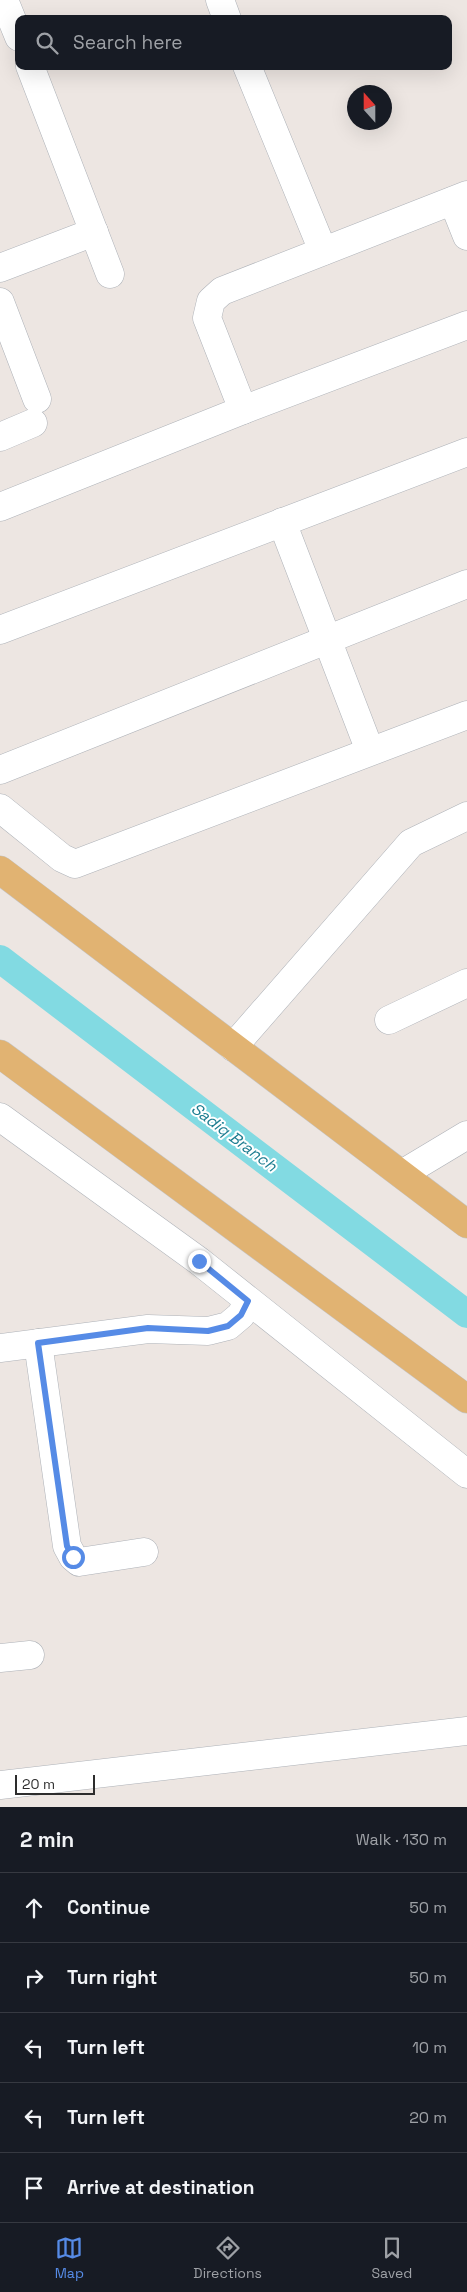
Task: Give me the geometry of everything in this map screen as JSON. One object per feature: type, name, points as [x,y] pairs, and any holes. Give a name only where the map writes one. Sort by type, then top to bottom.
[{"type":"main road","points":[[0,870],[467,1224]]},
{"type":"main road","points":[[0,1054],[467,1399]]},
{"type":"street","points":[[4,0],[15,27]]},
{"type":"street","points":[[220,0],[226,15]]},
{"type":"street","points":[[32,70],[110,274]]},
{"type":"street","points":[[249,70],[324,251]]},
{"type":"street","points":[[242,410],[207,318],[211,301],[222,290],[460,198],[467,236]]},
{"type":"street","points":[[0,268],[94,232]]},
{"type":"street","points":[[0,302],[35,411],[0,436]]},
{"type":"street","points":[[0,508],[242,410],[467,325]]},
{"type":"street","points":[[0,630],[467,452]]},
{"type":"street","points":[[282,522],[370,751]]},
{"type":"street","points":[[0,770],[467,584]]},
{"type":"street","points":[[0,808],[62,858],[75,864],[370,751],[467,716]]},
{"type":"street","points":[[233,1047],[411,843],[467,816]]},
{"type":"street","points":[[389,1020],[467,983]]},
{"type":"street","points":[[0,1117],[199,1261],[467,1474]]},
{"type":"street","points":[[402,1174],[467,1135]]},
{"type":"street","points":[[0,1348],[148,1328],[208,1331],[228,1326],[241,1315],[248,1301]]},
{"type":"street","points":[[38,1343],[67,1546],[73,1557],[80,1562],[144,1552]]},
{"type":"street","points":[[0,1658],[30,1655]]},
{"type":"street","points":[[0,1785],[467,1731]]},
{"type":"waterway","name":"Sadiq Branch","points":[[0,959],[467,1314]]},
{"type":"route","points":[[73,1557],[67,1546],[38,1343],[148,1328],[208,1331],[228,1326],[241,1315],[248,1301],[199,1261]]}]
